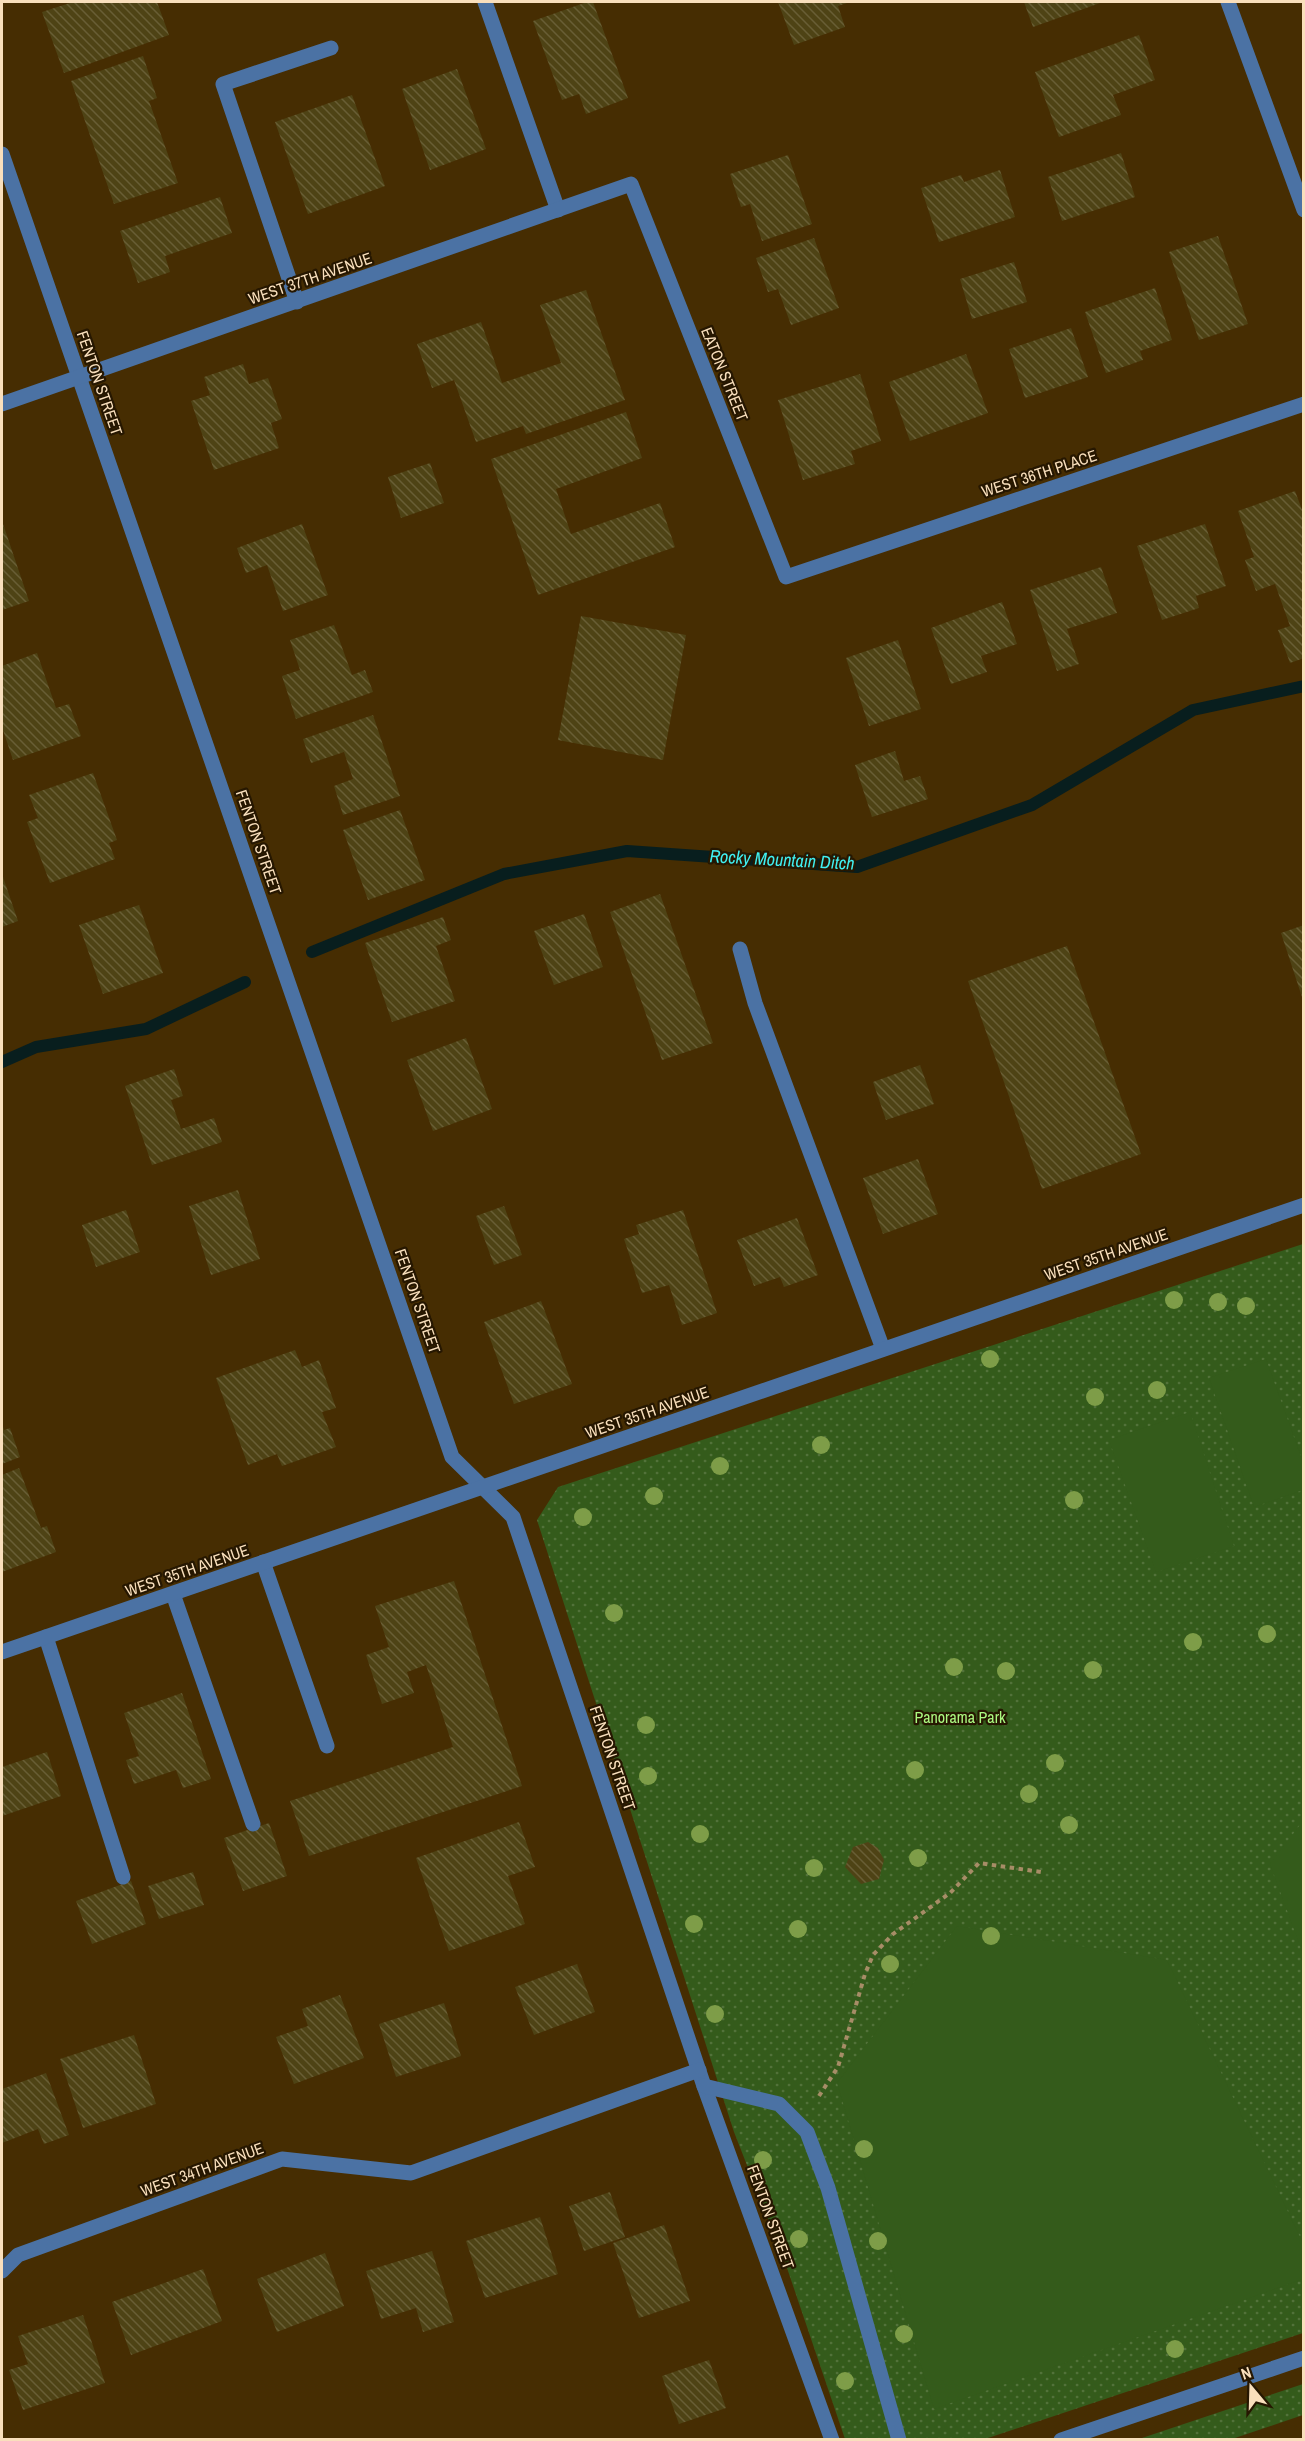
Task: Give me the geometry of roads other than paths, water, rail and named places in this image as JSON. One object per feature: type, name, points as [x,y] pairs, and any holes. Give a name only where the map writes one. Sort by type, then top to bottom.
[{"type":"street","points":[[485,2],[558,210]]},
{"type":"street","points":[[1228,2],[1304,210]]},
{"type":"street","points":[[297,302],[223,84],[331,48]]},
{"type":"street","name":"FENTON STREET","points":[[2,154],[453,1457],[513,1517],[704,2086],[832,2439]]},
{"type":"street","name":"WEST 37TH AVENUE","points":[[2,404],[631,184]]},
{"type":"street","name":"EATON STREET","points":[[631,184],[786,577]]},
{"type":"street","name":"WEST 36TH PLACE","points":[[786,577],[1304,404]]},
{"type":"street","points":[[740,949],[755,1004],[883,1349]]},
{"type":"street","name":"WEST 35TH AVENUE","points":[[2,1652],[1304,1205]]},
{"type":"street","points":[[263,1562],[327,1746]]},
{"type":"street","points":[[173,1593],[253,1824]]},
{"type":"street","points":[[46,1637],[123,1877]]},
{"type":"street","name":"WEST 34TH AVENUE","points":[[2,2271],[18,2255],[282,2159],[411,2173],[699,2070]]},
{"type":"street","points":[[704,2086],[779,2104],[807,2132],[828,2188],[899,2439]]},
{"type":"street","points":[[1062,2439],[1304,2358]]},
{"type":"waterway","name":"Rocky Mountain Ditch","points":[[312,952],[504,874],[627,851],[857,867],[1032,805],[1193,710],[1304,686]]},
{"type":"waterway","name":"Rocky Mountain Ditch","points":[[2,1062],[36,1047],[146,1029],[245,982]]},
{"type":"park label","name":"Panorama Park","points":[[960,1717]]}]
